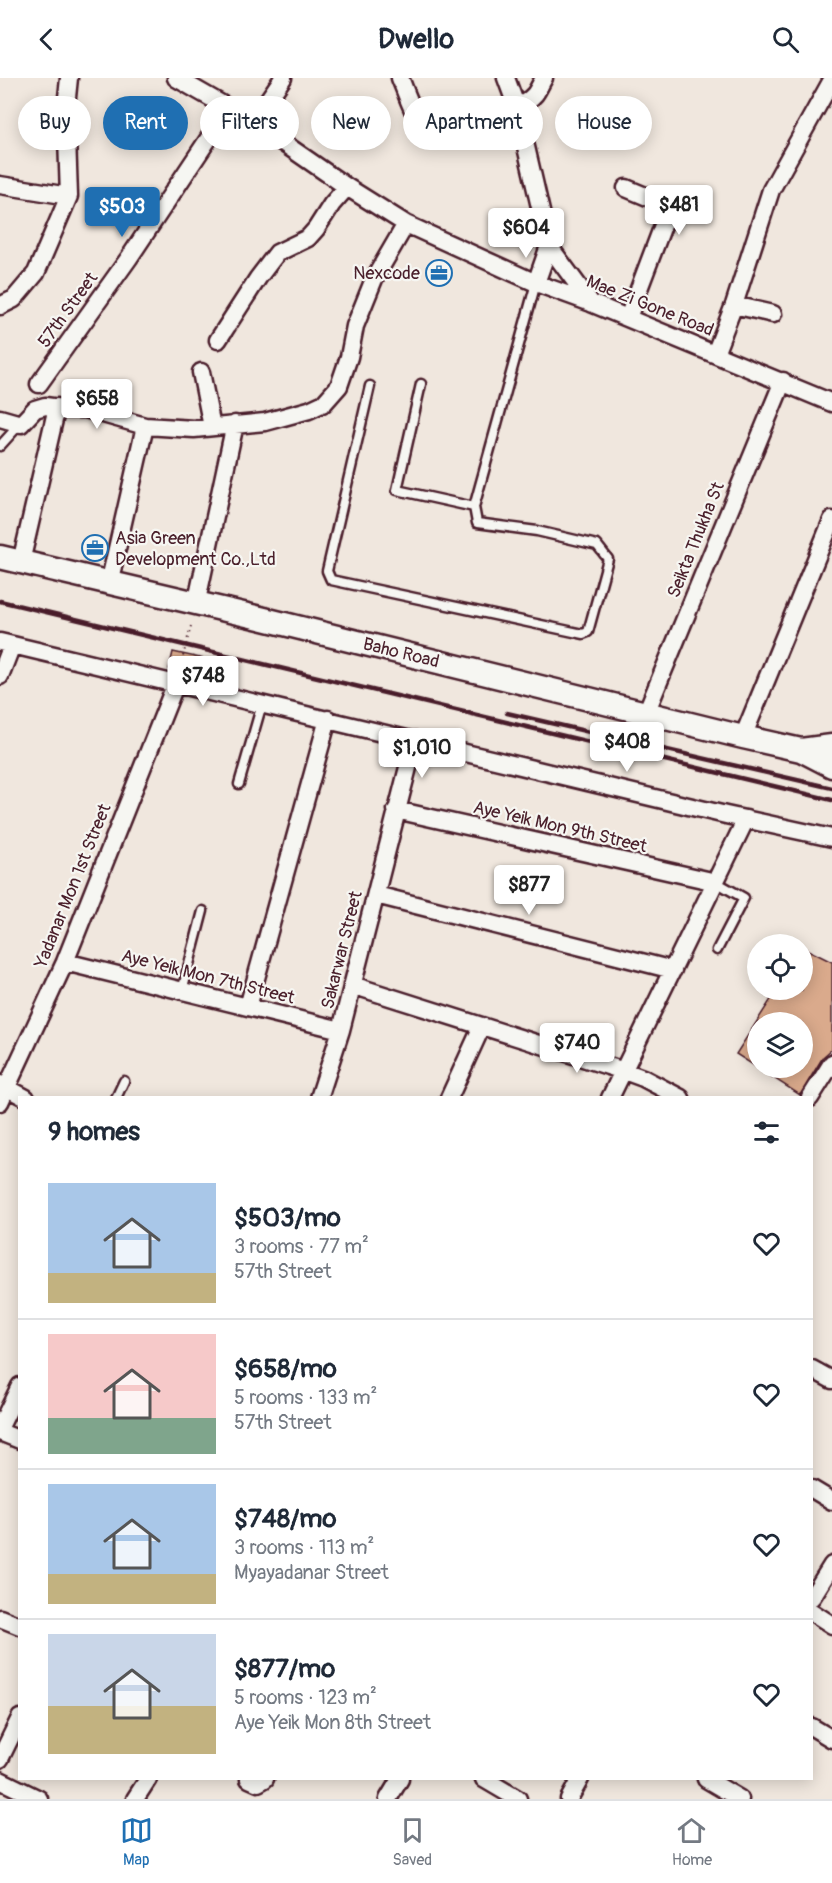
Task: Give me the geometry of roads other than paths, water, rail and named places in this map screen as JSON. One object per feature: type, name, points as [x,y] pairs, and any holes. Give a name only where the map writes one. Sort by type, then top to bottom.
[{"type":"main road","name":"Baho Road","points":[[10,560],[196,605],[260,618],[801,750],[832,766]]},
{"type":"main road","name":"Baho Road","points":[[801,750],[832,746]]},
{"type":"street","points":[[0,306],[14,299],[36,273],[69,195],[66,107],[69,78]]},
{"type":"street","name":"Mae Zi Gone Road","points":[[176,78],[208,96]]},
{"type":"street","points":[[270,96],[282,78]]},
{"type":"street","points":[[400,78],[408,96]]},
{"type":"street","points":[[506,78],[513,96]]},
{"type":"street","points":[[533,96],[544,78]]},
{"type":"street","points":[[715,354],[734,305],[771,190],[832,79]]},
{"type":"street","name":"57th Street","points":[[39,384],[129,258],[201,150]]},
{"type":"street","name":"Mae Zi Gone Road","points":[[292,150],[406,224],[536,283],[591,303],[832,403]]},
{"type":"street","points":[[527,150],[549,246],[591,303]]},
{"type":"street","points":[[0,185],[69,195]]},
{"type":"street","points":[[218,340],[277,253],[308,237],[316,230],[346,187]]},
{"type":"street","points":[[626,188],[662,202],[668,212],[628,318]]},
{"type":"street","points":[[0,418],[21,424],[35,410],[45,406],[85,409],[145,426],[194,429],[265,422],[309,410],[324,403],[339,386],[349,357],[355,326],[374,279],[406,224]]},
{"type":"street","points":[[536,283],[549,246]]},
{"type":"street","points":[[734,305],[773,314]]},
{"type":"street","points":[[201,372],[213,427]]},
{"type":"street","name":"Seikta Thukha St","points":[[646,713],[783,381]]},
{"type":"street","points":[[10,560],[57,407]]},
{"type":"street","points":[[196,605],[235,424]]},
{"type":"street","points":[[110,585],[145,426]]},
{"type":"street","points":[[743,737],[832,520]]},
{"type":"street","points":[[0,676],[6,643],[832,838]]},
{"type":"street","name":"Yadanar Mon 1st Street","points":[[2,1091],[65,962],[176,683]]},
{"type":"street","points":[[248,1007],[328,719]]},
{"type":"street","name":"Sakarwar Street","points":[[320,1096],[341,1030],[415,740]]},
{"type":"street","name":"Aye Yeik Mon 9th Street","points":[[396,810],[716,882]]},
{"type":"street","points":[[611,1096],[746,819]]},
{"type":"street","points":[[376,895],[674,970]]},
{"type":"street","name":"Aye Yeik Mon 7th Street","points":[[65,962],[341,1030]]},
{"type":"street","points":[[352,985],[624,1071],[644,1078],[677,1096]]},
{"type":"street","points":[[450,1096],[482,1026]]},
{"type":"street","points":[[811,1096],[832,1063]]},
{"type":"street","points":[[2,1091],[20,1096]]},
{"type":"street","points":[[813,1370],[832,1380]]},
{"type":"street","points":[[18,1390],[0,1430],[18,1439]]},
{"type":"street","points":[[813,1490],[832,1501]]},
{"type":"street","points":[[813,1595],[832,1565]]},
{"type":"street","points":[[813,1613],[832,1625]]},
{"type":"street","points":[[0,1618],[18,1625]]},
{"type":"street","points":[[0,1759],[18,1722]]},
{"type":"street","points":[[813,1729],[832,1739]]},
{"type":"street","points":[[0,1780],[39,1799]]},
{"type":"street","points":[[135,1799],[147,1780]]},
{"type":"street","points":[[388,1799],[399,1780]]},
{"type":"street","points":[[486,1780],[518,1799]]},
{"type":"street","points":[[568,1799],[579,1780]]},
{"type":"street","points":[[708,1780],[740,1799]]},
{"type":"lane","points":[[370,386],[327,571],[331,580],[583,634],[588,632],[608,559],[597,545],[537,531],[477,523],[474,507],[536,283]]},
{"type":"lane","points":[[421,384],[397,490],[474,507]]},
{"type":"lane","points":[[0,446],[21,424]]},
{"type":"lane","points":[[238,784],[262,703]]},
{"type":"lane","points":[[716,882],[744,898],[717,950]]},
{"type":"lane","points":[[182,991],[203,911]]},
{"type":"lane","points":[[117,1096],[124,1081]]},
{"type":"railway","points":[[0,601],[832,800]]},
{"type":"railway","points":[[507,713],[832,788]]},
{"type":"place","name":"Nexcode","points":[[439,273]]},
{"type":"place","name":"Asia Green Development Co.,Ltd","points":[[95,548]]}]
